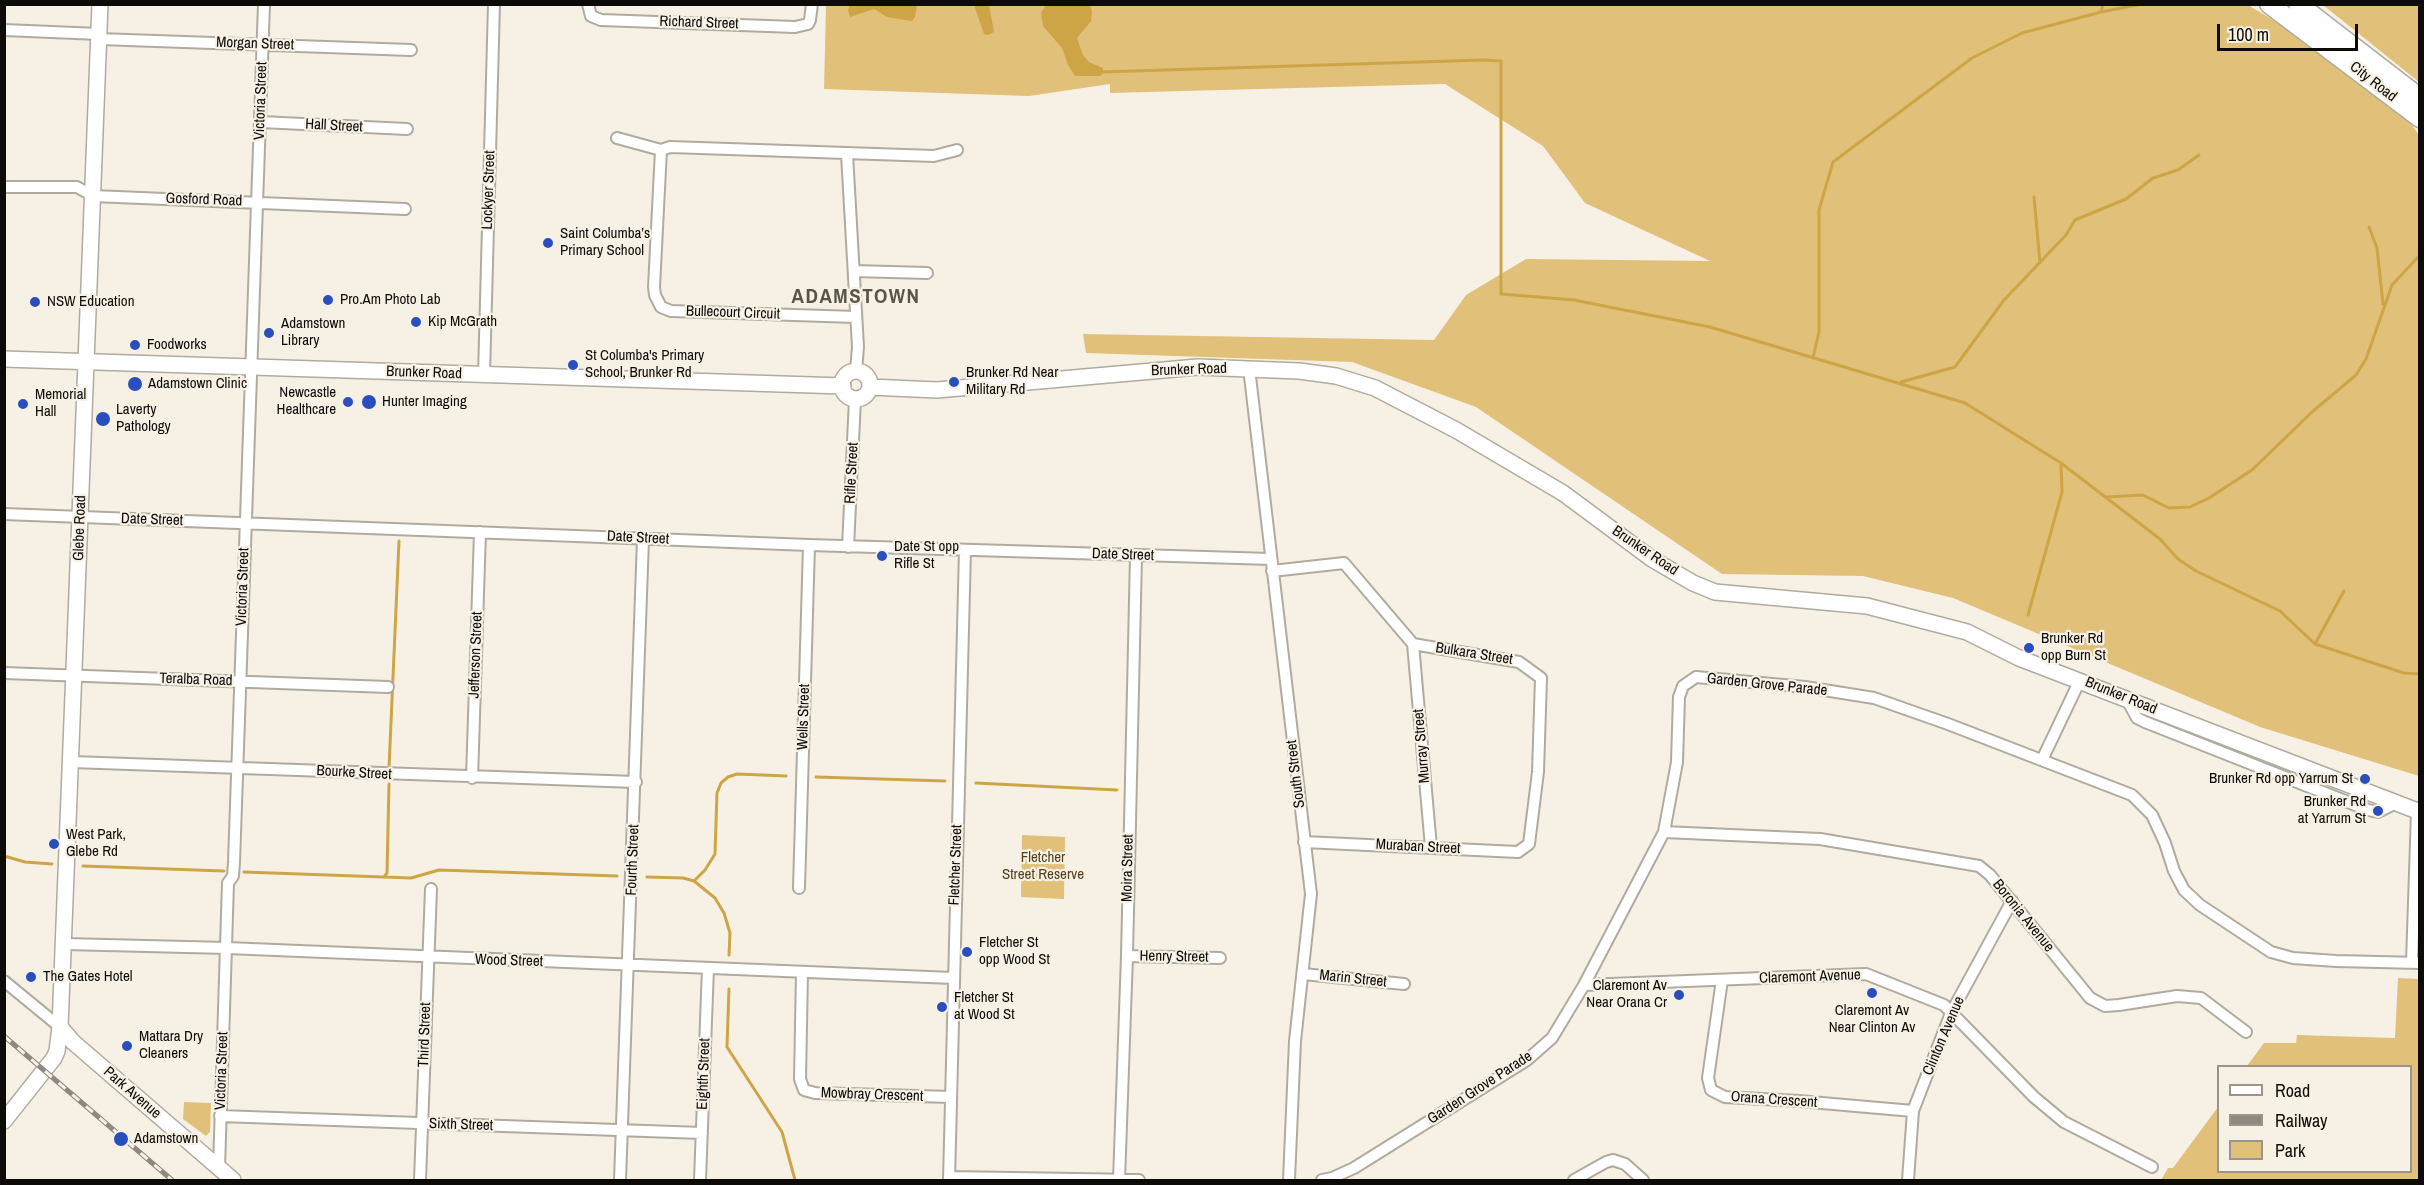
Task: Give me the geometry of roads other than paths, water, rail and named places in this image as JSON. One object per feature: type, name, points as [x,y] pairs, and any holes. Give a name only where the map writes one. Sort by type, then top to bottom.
[{"type":"highway","name":"City Road","points":[[2269,4],[2420,118]]},
{"type":"highway","name":"City Road","points":[[2302,6],[2420,98]]},
{"type":"main road","name":"Glebe Road","points":[[4,1121],[45,1071],[57,1050],[60,1027],[100,4]]},
{"type":"main road","name":"Brunker Road","points":[[4,359],[843,387]]},
{"type":"main road","name":"Brunker Road","points":[[870,387],[937,390],[1198,367],[1299,371],[1336,376],[1375,388],[1456,430],[1563,494],[1652,559],[1693,583],[1715,592],[1867,606],[1967,632],[2019,658],[2418,812]]},
{"type":"main road","points":[[856,371],[866,376],[870,387],[865,396],[855,399],[847,395],[843,387],[846,376],[856,371]]},
{"type":"main road","name":"Park Avenue","points":[[60,1027],[73,1042],[233,1180]]},
{"type":"street","name":"Victoria Street","points":[[219,1168],[228,883],[233,876],[253,366],[264,4]]},
{"type":"street","name":"Lockyer Street","points":[[484,375],[494,4]]},
{"type":"street","name":"Richard Street","points":[[590,10],[601,20],[795,27],[808,24],[812,4]]},
{"type":"street","name":"Morgan Street","points":[[4,30],[99,37],[411,50]]},
{"type":"street","name":"Hall Street","points":[[261,122],[407,129]]},
{"type":"street","points":[[617,138],[661,150],[670,147],[934,156],[957,150]]},
{"type":"street","name":"Bullecourt Circuit","points":[[661,150],[654,295],[662,307],[671,310],[856,317]]},
{"type":"street","points":[[848,154],[858,347],[856,371]]},
{"type":"street","name":"Gosford Road","points":[[4,187],[77,187],[93,196],[405,208]]},
{"type":"street","points":[[854,271],[927,273]]},
{"type":"street","name":"South Street","points":[[1249,368],[1311,894],[1295,1041],[1289,1180]]},
{"type":"street","name":"Rifle Street","points":[[848,547],[855,399]]},
{"type":"street","name":"Date Street","points":[[4,514],[1136,556],[1272,565]]},
{"type":"street","name":"Jefferson Street","points":[[472,778],[480,532]]},
{"type":"street","name":"Fourth Street","points":[[620,1180],[643,539]]},
{"type":"street","name":"Wells Street","points":[[799,888],[809,545]]},
{"type":"street","name":"Fletcher Street","points":[[949,1179],[965,550]]},
{"type":"street","name":"Moira Street","points":[[1119,1180],[1127,956],[1136,556]]},
{"type":"street","points":[[1272,565],[1344,563],[1413,644]]},
{"type":"street","name":"Bulkara Street","points":[[1413,644],[1520,662],[1541,678],[1538,772],[1529,844]]},
{"type":"street","name":"Murray Street","points":[[1413,644],[1431,847]]},
{"type":"street","name":"Teralba Road","points":[[4,672],[388,687]]},
{"type":"street","name":"Garden Grove Parade","points":[[1322,1180],[1354,1168],[1527,1060],[1552,1038],[1584,985],[1664,832],[1677,762],[1679,697],[1683,686],[1696,677],[1805,687],[1874,698],[2132,795],[2152,815],[2184,890],[2200,905],[2271,952],[2293,958],[2336,961],[2416,962]]},
{"type":"street","points":[[2042,760],[2080,680]]},
{"type":"street","name":"Bourke Street","points":[[72,762],[472,778],[636,782]]},
{"type":"street","points":[[2416,962],[2418,812]]},
{"type":"street","name":"Boronia Avenue","points":[[1664,832],[1820,839],[1979,866],[1990,875],[2012,901],[2090,998],[2104,1006],[2177,996],[2201,998],[2246,1032]]},
{"type":"street","name":"Muraban Street","points":[[1304,842],[1518,852],[1529,844]]},
{"type":"street","name":"Third Street","points":[[420,1180],[430,889]]},
{"type":"street","name":"Clinton Avenue","points":[[1908,1180],[1913,1111],[1951,1013],[2012,901]]},
{"type":"street","name":"Wood Street","points":[[65,944],[227,948],[953,978]]},
{"type":"street","name":"Henry Street","points":[[1127,956],[1220,958]]},
{"type":"street","name":"Eighth Street","points":[[700,1180],[708,968]]},
{"type":"street","name":"Mowbray Crescent","points":[[802,972],[800,1079],[804,1090],[814,1093],[951,1097]]},
{"type":"street","name":"Marin Street","points":[[1303,974],[1404,984]]},
{"type":"street","name":"Claremont Avenue","points":[[1584,985],[1866,974],[1944,1005],[2034,1096],[2064,1122],[2152,1167]]},
{"type":"street","name":"Orana Crescent","points":[[1722,980],[1708,1078],[1711,1090],[1725,1097],[1913,1111]]},
{"type":"street","points":[[4,981],[60,1027]]},
{"type":"street","name":"Sixth Street","points":[[220,1116],[702,1133]]},
{"type":"street","points":[[1574,1180],[1606,1161],[1613,1160],[1625,1164],[1643,1180]]},
{"type":"street","points":[[949,1179],[1139,1180]]},
{"type":"waterway","points":[[1813,358],[1819,332],[1819,210],[1833,162],[1972,58],[2022,33],[2101,12],[2103,4]]},
{"type":"waterway","points":[[2101,12],[2142,4]]},
{"type":"waterway","points":[[1101,72],[1501,61],[1501,294],[1574,300],[1710,327],[1965,403],[2061,463],[2160,539],[2178,559],[2196,571],[2280,611],[2315,644],[2404,673],[2420,674]]},
{"type":"waterway","points":[[1901,382],[1955,367],[2004,300],[2066,235],[2075,220],[2126,199],[2153,178],[2178,170],[2199,155]]},
{"type":"waterway","points":[[2034,197],[2040,263]]},
{"type":"waterway","points":[[2369,227],[2377,248],[2383,304]]},
{"type":"waterway","points":[[2106,497],[2143,495],[2169,508],[2190,507],[2209,498],[2252,470],[2312,412],[2356,375],[2366,359],[2392,285],[2420,255]]},
{"type":"waterway","points":[[2028,615],[2062,492],[2061,463]]},
{"type":"waterway","points":[[389,768],[399,541]]},
{"type":"waterway","points":[[2315,644],[2344,591]]},
{"type":"waterway","points":[[694,881],[705,870],[715,854],[717,793],[721,783],[737,774],[786,776]]},
{"type":"waterway","points":[[816,777],[945,781]]},
{"type":"waterway","points":[[976,783],[1117,790]]},
{"type":"waterway","points":[[384,877],[387,873],[389,784]]},
{"type":"waterway","points":[[4,856],[25,862],[52,864]]},
{"type":"waterway","points":[[83,866],[224,871]]},
{"type":"waterway","points":[[244,872],[411,878],[439,870],[617,876]]},
{"type":"waterway","points":[[647,877],[683,878],[694,881],[715,898],[724,913],[730,933],[729,955]]},
{"type":"waterway","points":[[729,989],[727,1047],[782,1132],[795,1180]]},
{"type":"railway","points":[[4,1036],[172,1180]]},
{"type":"place","name":"Saint Columba’s Primary School","points":[[548,243]]},
{"type":"place","name":"Pro.Am Photo Lab","points":[[328,300]]},
{"type":"place","name":"NSW Education","points":[[35,302]]},
{"type":"place","name":"Kip McGrath","points":[[416,322]]},
{"type":"place","name":"Adamstown Library","points":[[269,333]]},
{"type":"place","name":"Foodworks","points":[[135,345]]},
{"type":"place","name":"St Columba's Primary School, Brunker Rd","points":[[573,365]]},
{"type":"place","name":"Brunker Rd Near Military Rd","points":[[954,382]]},
{"type":"place","name":"Adamstown Clinic","points":[[135,384]]},
{"type":"place","name":"Newcastle Healthcare","points":[[348,402]]},
{"type":"place","name":"Hunter Imaging","points":[[369,402]]},
{"type":"place","name":"Memorial Hall","points":[[23,404]]},
{"type":"place","name":"Laverty Pathology","points":[[103,419]]},
{"type":"place","name":"Date St opp Rifle St","points":[[882,556]]},
{"type":"place","name":"Brunker Rd opp Burn St","points":[[2029,648]]},
{"type":"place","name":"Brunker Rd opp Yarrum St","points":[[2365,779]]},
{"type":"place","name":"Brunker Rd at Yarrum St","points":[[2378,811]]},
{"type":"place","name":"West Park, Glebe Rd","points":[[54,844]]},
{"type":"place","name":"Fletcher St opp Wood St","points":[[967,952]]},
{"type":"place","name":"The Gates Hotel","points":[[31,977]]},
{"type":"place","name":"Claremont Av Near Clinton Av","points":[[1872,993]]},
{"type":"place","name":"Claremont Av Near Orana Cr","points":[[1679,995]]},
{"type":"place","name":"Fletcher St at Wood St","points":[[942,1007]]},
{"type":"place","name":"Mattara Dry Cleaners","points":[[127,1046]]},
{"type":"place","name":"Adamstown","points":[[121,1139]]},
{"type":"district","name":"ADAMSTOWN","points":[[856,297]]},
{"type":"park label","name":"Fletcher Street Reserve","points":[[1043,866]]}]
